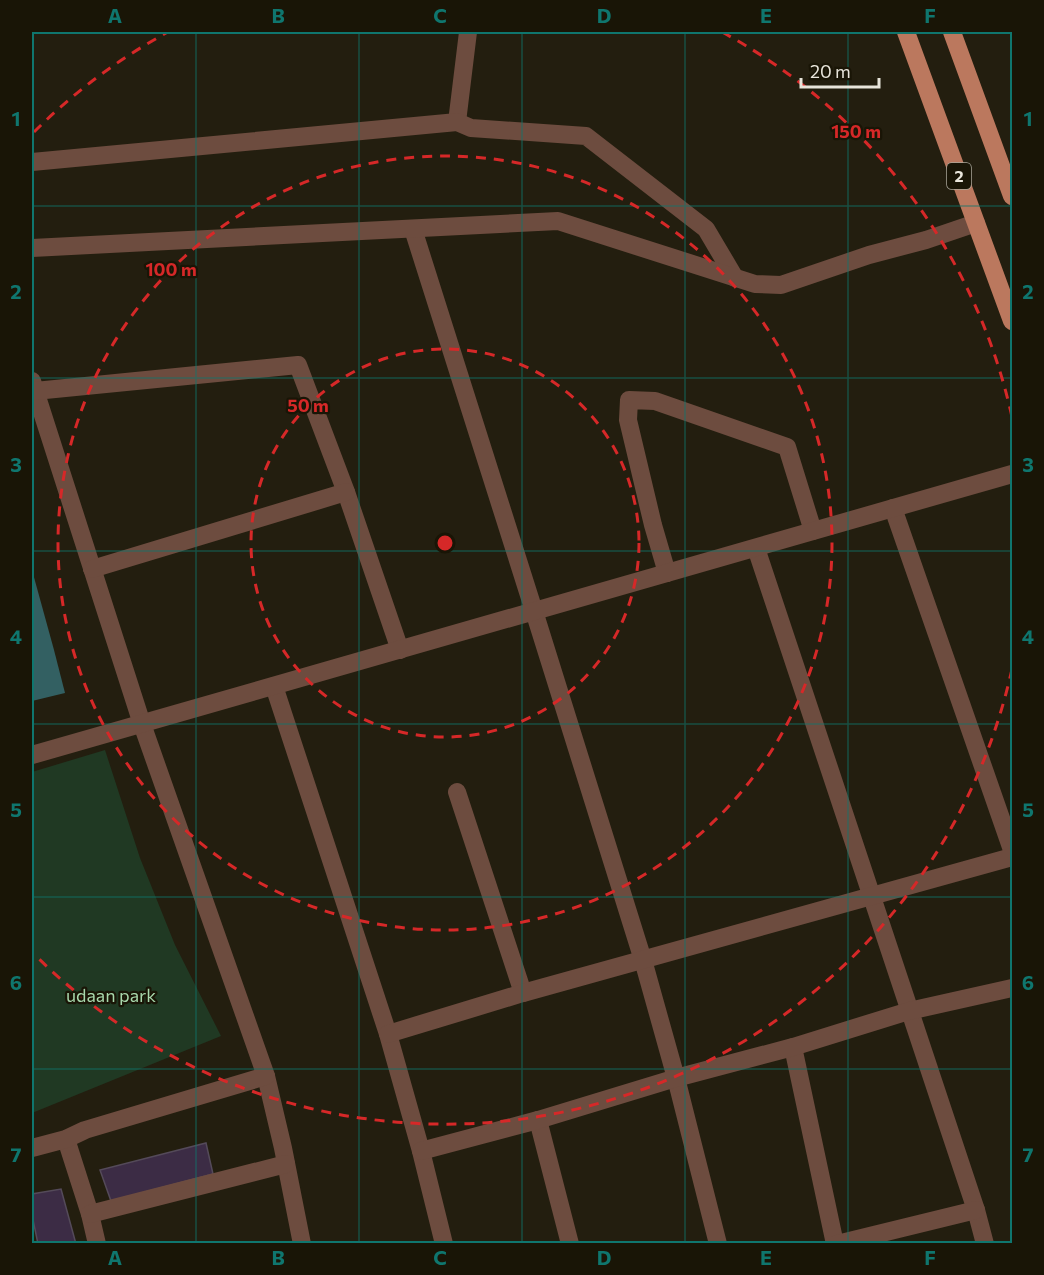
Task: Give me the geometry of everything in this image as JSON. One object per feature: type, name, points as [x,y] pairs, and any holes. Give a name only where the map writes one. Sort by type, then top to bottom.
[{"type":"main road","name":"2","points":[[906,32],[1012,321]]},
{"type":"main road","points":[[952,32],[1012,196]]},
{"type":"street","points":[[457,122],[468,32]]},
{"type":"street","points":[[32,162],[457,122],[471,128],[586,136],[706,229],[735,278]]},
{"type":"street","points":[[32,248],[558,221],[755,284],[781,285],[869,255],[926,240],[976,223]]},
{"type":"street","points":[[412,229],[643,960],[718,1244]]},
{"type":"street","points":[[302,1244],[266,1076],[142,724],[92,569],[37,414],[33,386],[298,365],[346,492],[400,650]]},
{"type":"street","points":[[667,573],[628,420],[629,400],[655,400],[787,447],[813,531]]},
{"type":"street","points":[[32,755],[1012,474]]},
{"type":"street","points":[[92,569],[346,492]]},
{"type":"street","points":[[893,508],[1012,850]]},
{"type":"street","points":[[756,548],[976,1210],[985,1244]]},
{"type":"street","points":[[274,686],[388,1034],[444,1244]]},
{"type":"street","points":[[458,792],[523,993]]},
{"type":"street","points":[[388,1034],[523,993],[1012,857]]},
{"type":"street","points":[[421,1151],[793,1047],[909,1011],[1012,988]]},
{"type":"street","points":[[793,1047],[836,1244],[976,1210]]},
{"type":"street","points":[[32,1148],[66,1139],[84,1130],[266,1076]]},
{"type":"street","points":[[538,1120],[570,1244]]},
{"type":"street","points":[[66,1139],[97,1244]]},
{"type":"street","points":[[90,1214],[286,1164]]},
{"type":"green space","name":"udaan park","points":[[105,750],[140,858],[175,945],[221,1036],[32,1113],[32,772]]},
{"type":"water","points":[[32,570],[65,693],[32,701]]},
{"type":"building","points":[[206,1143],[213,1174],[111,1201],[100,1170]]},
{"type":"building","points":[[61,1189],[76,1244],[38,1244],[32,1215],[32,1194]]}]
